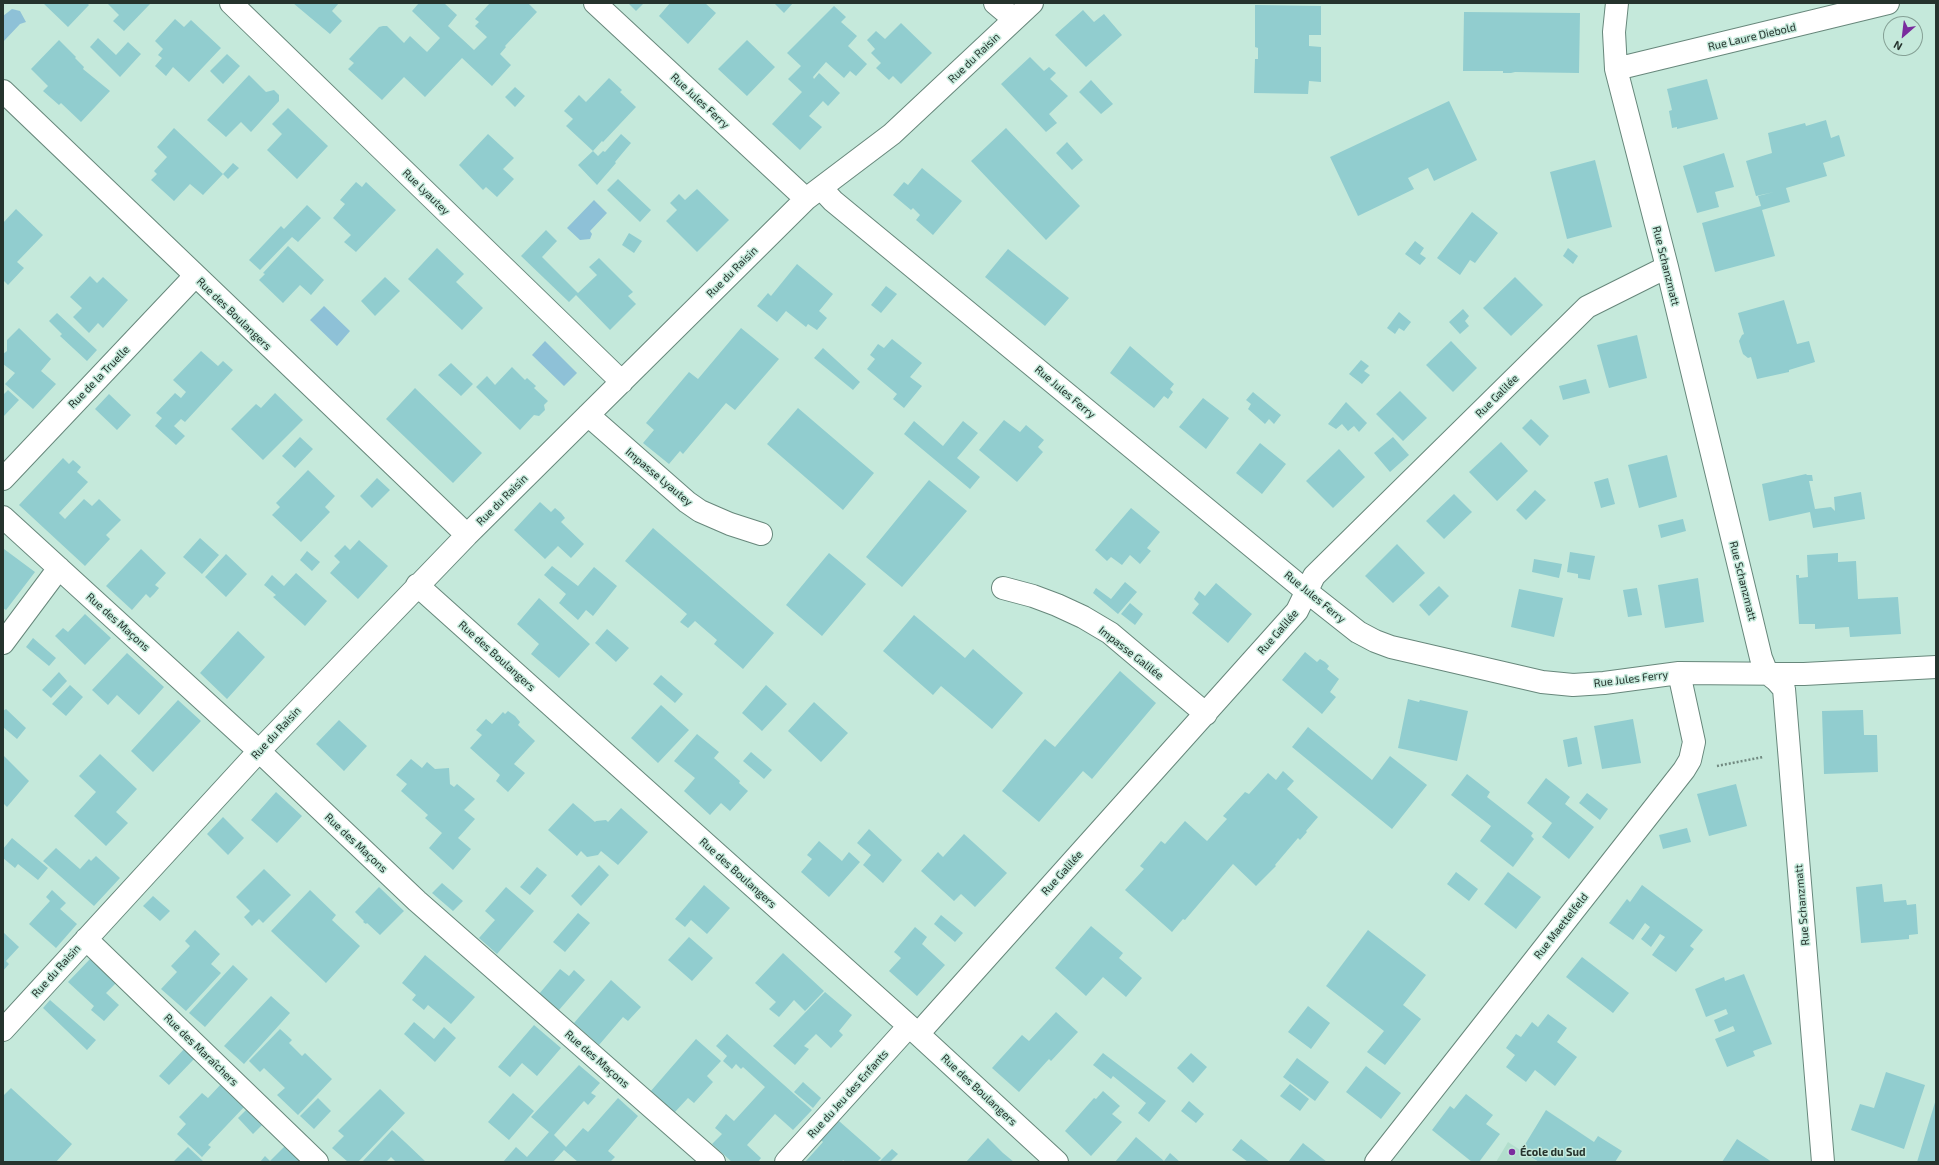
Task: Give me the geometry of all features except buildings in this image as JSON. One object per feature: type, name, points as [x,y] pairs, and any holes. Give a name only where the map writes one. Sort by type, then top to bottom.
[{"type":"street","name":"Rue Lyautey","points":[[231,3],[622,382]]},
{"type":"street","name":"Rue Jules Ferry","points":[[595,3],[813,193],[833,201],[1306,591],[1358,632],[1375,641],[1391,647],[1542,682],[1573,685],[1604,683],[1679,673],[1804,674],[1936,667]]},
{"type":"street","points":[[995,3],[1014,19]]},
{"type":"street","name":"Rue du Raisin","points":[[3,1030],[259,751],[417,585],[467,535],[813,193],[892,134],[1032,3]]},
{"type":"street","name":"Rue Schanzmatt","points":[[1617,3],[1614,32],[1616,69],[1667,267],[1761,658],[1767,673],[1784,689],[1823,1162]]},
{"type":"street","name":"Rue Laure Diebold","points":[[1616,69],[1888,3]]},
{"type":"street","name":"Rue des Boulangers","points":[[3,91],[467,535]]},
{"type":"street","name":"Rue Galilée","points":[[913,1030],[1206,714],[1297,611],[1314,576],[1587,307],[1667,267]]},
{"type":"street","name":"Rue de la Truelle","points":[[3,479],[195,276]]},
{"type":"street","name":"Impasse Lyautey","points":[[588,416],[687,502],[730,524],[761,534]]},
{"type":"street","name":"Rue des Maçons","points":[[3,517],[259,751],[417,901],[714,1162]]},
{"type":"street","points":[[3,643],[59,568]]},
{"type":"street","name":"Rue des Boulangers","points":[[417,585],[913,1030],[1057,1162]]},
{"type":"street","name":"Impasse Galilée","points":[[1004,588],[1034,596],[1083,617],[1110,633],[1206,714]]},
{"type":"street","name":"Rue Maettelfeld","points":[[1376,1162],[1684,770],[1690,760],[1694,742],[1679,673]]},
{"type":"street","name":"Rue des Maraîchers","points":[[86,939],[317,1162]]},
{"type":"street","name":"Rue du Jeu des Enfants","points":[[786,1162],[913,1030]]},
{"type":"path","points":[[1684,770],[1767,756]]},
{"type":"shaded area","name":"École du Sud","points":[[1508,1142],[1538,1162],[1496,1162]]},
{"type":"water","points":[[12,9],[20,11],[26,22],[20,24],[3,42],[3,16]]},
{"type":"water","points":[[594,200],[607,213],[590,231],[592,234],[590,239],[580,240],[567,228]]},
{"type":"water","points":[[324,306],[350,331],[337,346],[310,320]]},
{"type":"water","points":[[545,341],[577,373],[564,386],[532,355]]},
{"type":"place","name":"École du Sud","points":[[1512,1152]]}]
